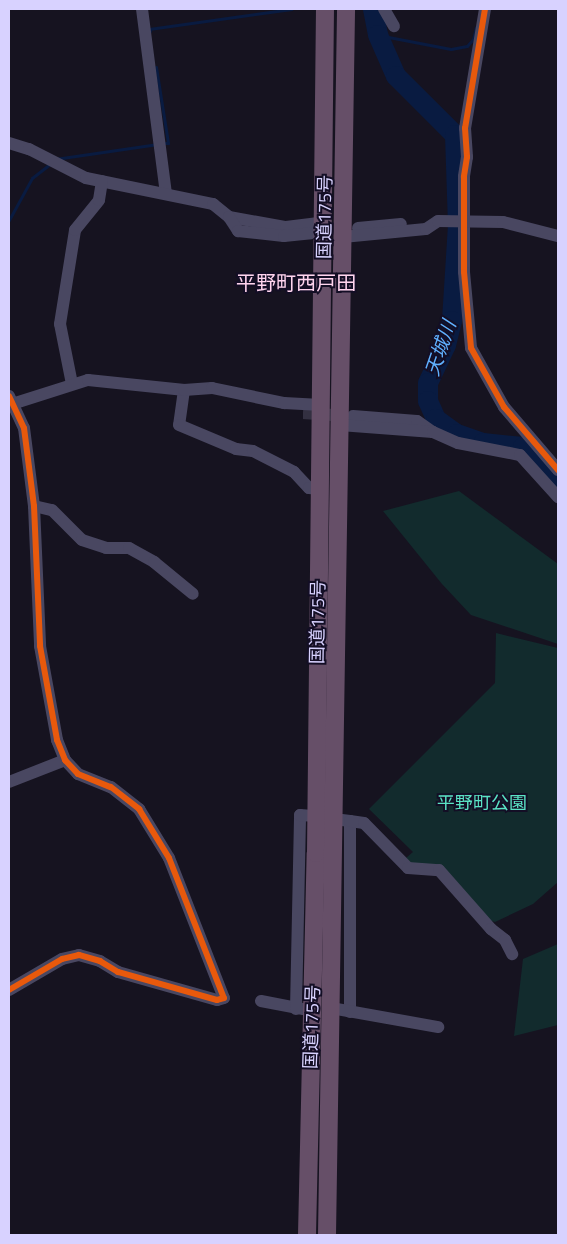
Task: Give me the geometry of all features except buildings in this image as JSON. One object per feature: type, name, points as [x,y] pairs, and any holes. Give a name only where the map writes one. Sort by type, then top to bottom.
[{"type":"highway","name":"国道175号","points":[[307,1235],[305,1009],[316,816],[325,222],[326,9]]},
{"type":"highway","name":"国道175号","points":[[327,1235],[331,1008],[342,820],[350,233],[346,9]]},
{"type":"street","points":[[142,9],[166,194]]},
{"type":"street","points":[[384,9],[394,26]]},
{"type":"street","points":[[485,9],[465,128],[468,157],[464,222],[464,272],[471,348],[504,407],[556,467],[541,475]]},
{"type":"street","points":[[9,143],[29,149],[86,178],[212,204],[229,217],[238,231],[284,236],[311,233]]},
{"type":"street","points":[[72,384],[60,324],[75,230],[99,200],[102,181]]},
{"type":"street","points":[[229,217],[286,227],[325,222]]},
{"type":"street","points":[[350,233],[426,229],[438,221]]},
{"type":"street","points":[[350,233],[438,221],[503,222],[558,236]]},
{"type":"street","points":[[9,990],[62,959],[79,955],[100,961],[118,972],[217,1000],[224,998],[169,858],[139,809],[111,787],[78,774],[65,760],[57,740],[40,646],[34,506],[24,428],[10,402],[88,380],[184,390],[212,388],[284,403],[322,405]]},
{"type":"street","points":[[184,390],[179,425],[236,449],[253,451],[294,472],[309,488],[320,489]]},
{"type":"street","points":[[234,394],[249,405],[303,412]]},
{"type":"street","points":[[346,421],[433,432],[458,443],[520,455],[541,475],[558,497]]},
{"type":"street","points":[[34,506],[52,510],[82,540],[106,548],[129,548],[154,562],[193,594]]},
{"type":"street","points":[[9,782],[65,760]]},
{"type":"street","points":[[350,1012],[342,820],[364,823],[408,868],[439,870],[491,929],[505,940],[512,954]]},
{"type":"street","points":[[261,1001],[305,1009]]},
{"type":"street","points":[[331,1008],[438,1027]]},
{"type":"green space","points":[[459,491],[558,564],[558,644],[471,615],[442,584],[383,511]]},
{"type":"green space","name":"平野町公園","points":[[496,633],[558,648],[558,882],[533,904],[495,922],[488,920],[452,876],[412,864],[406,858],[413,852],[369,809],[495,683]]},
{"type":"green space","points":[[558,944],[558,1025],[514,1036],[523,959]]},
{"type":"waterway","points":[[150,31],[149,29],[292,9]]},
{"type":"waterway","name":"天城川","points":[[373,9],[378,35],[396,76],[455,135],[458,225],[452,321],[446,345],[428,383],[428,401],[436,419],[457,434],[483,443],[523,447],[558,485]]},
{"type":"waterway","points":[[378,35],[451,49],[467,46],[473,39],[476,27]]},
{"type":"waterway","points":[[156,67],[168,143],[164,143]]},
{"type":"waterway","points":[[55,159],[158,144]]},
{"type":"waterway","points":[[9,220],[32,178],[51,163]]},
{"type":"tunnel","points":[[303,413],[348,416]]},
{"type":"cycle path","points":[[485,9],[465,128],[467,157],[464,177],[464,272],[471,348],[504,407],[558,470]]},
{"type":"cycle path","points":[[9,396],[24,428],[34,506],[40,646],[57,740],[65,760],[78,774],[111,787],[139,809],[169,858],[224,998],[217,1000],[118,972],[100,961],[79,955],[62,959],[9,990]]},
{"type":"district","name":"平野町西戸田","points":[[296,282]]}]
